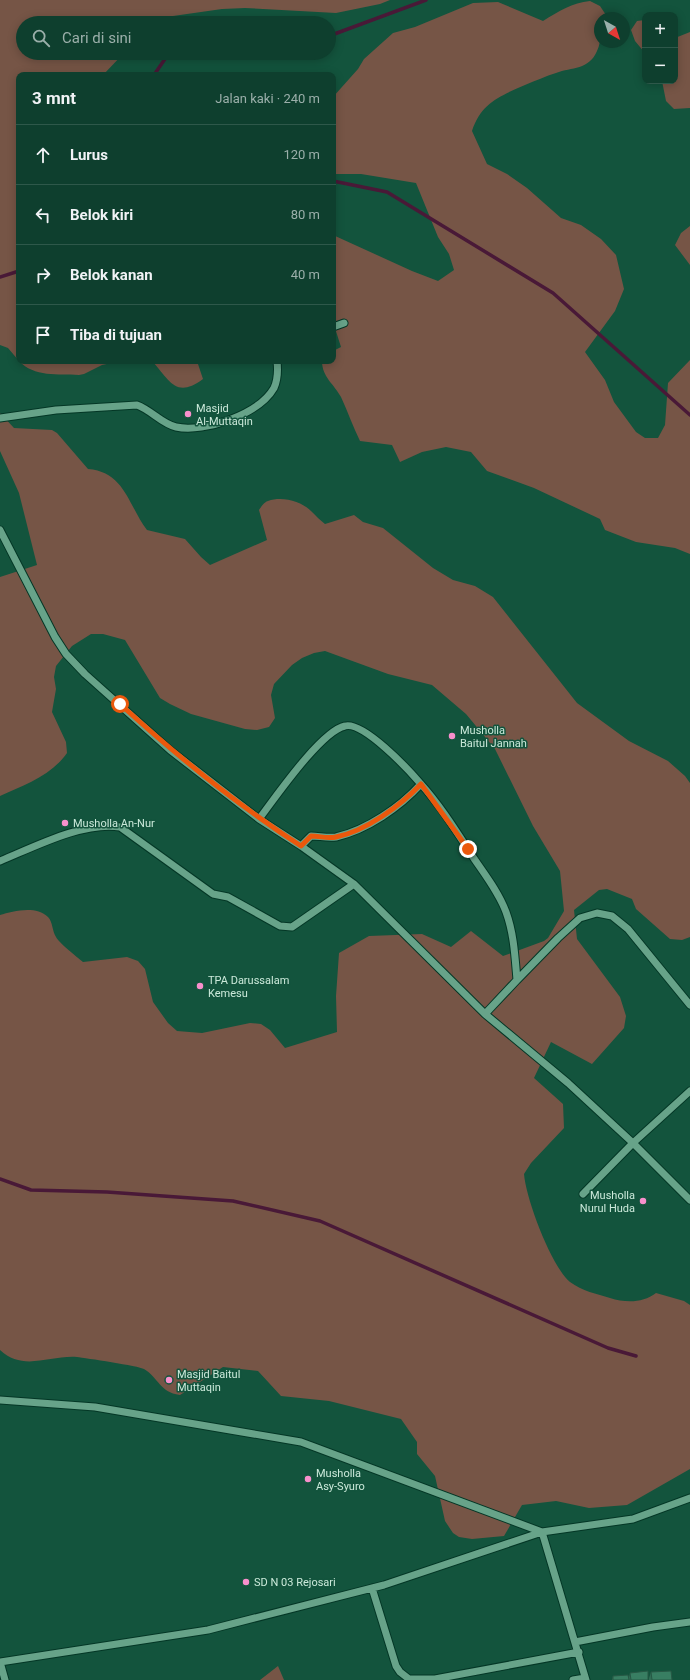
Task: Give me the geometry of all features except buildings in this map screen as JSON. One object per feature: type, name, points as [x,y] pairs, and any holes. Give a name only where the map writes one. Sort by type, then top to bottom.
[{"type":"street","points":[[336,326],[344,323]]},
{"type":"street","points":[[0,418],[56,410],[137,405],[145,408],[175,427],[191,429],[216,424],[249,411],[264,400],[275,386],[278,375],[277,364]]},
{"type":"street","points":[[0,530],[55,637],[66,654],[85,674],[170,750],[259,818],[354,884],[485,1014],[568,1083],[633,1143],[690,1200]]},
{"type":"street","points":[[259,818],[314,748],[345,726],[353,726],[362,729],[380,744],[421,784],[493,886],[506,911],[514,939],[517,980]]},
{"type":"street","points":[[301,846],[311,836],[336,837],[355,830],[380,817],[407,799],[421,784]]},
{"type":"street","points":[[0,861],[74,832],[108,825],[120,827],[213,894],[228,897],[280,926],[292,927],[354,884]]},
{"type":"street","points":[[485,1014],[558,938],[580,918],[597,913],[612,916],[628,929],[690,1004]]},
{"type":"street","points":[[583,1194],[633,1143],[690,1091]]},
{"type":"street","points":[[0,1400],[95,1407],[301,1442],[542,1532]]},
{"type":"street","points":[[5,1680],[0,1662],[208,1630],[372,1588],[542,1532],[633,1519],[690,1498]]},
{"type":"street","points":[[542,1532],[586,1679],[573,1680]]},
{"type":"street","points":[[372,1588],[396,1666],[400,1672],[409,1678],[435,1680],[579,1652]]},
{"type":"street","points":[[575,1642],[653,1627],[690,1622]]},
{"type":"shaded area","points":[[0,0],[390,0],[380,4],[336,13],[245,8],[222,9],[173,16],[16,16],[16,60],[117,60],[106,72],[16,72],[16,357],[8,348],[0,345]]},
{"type":"shaded area","points":[[590,1],[600,6],[604,12],[594,12],[594,48],[598,48],[594,57],[585,65],[544,77],[500,97],[486,107],[476,121],[472,131],[487,164],[507,174],[527,188],[561,218],[581,225],[601,239],[616,255],[624,289],[615,311],[585,352],[605,380],[614,402],[636,432],[645,438],[658,438],[665,425],[668,383],[690,360],[690,554],[675,548],[636,542],[605,530],[600,519],[534,488],[487,471],[471,452],[446,447],[422,452],[400,462],[392,445],[360,441],[341,397],[324,372],[322,364],[336,364],[336,350],[341,347],[336,331],[336,236],[412,271],[438,281],[454,270],[449,254],[438,237],[416,183],[361,174],[336,174],[336,94],[358,69],[364,59],[393,33],[415,27],[473,3],[498,2],[543,21],[571,6]]},
{"type":"shaded area","points":[[642,20],[642,49],[635,41],[631,30],[637,21]]},
{"type":"shaded area","points":[[690,32],[690,108],[674,109],[666,101],[663,84],[678,84],[678,37]]},
{"type":"shaded area","points":[[690,226],[690,265],[675,245],[681,233]]},
{"type":"shaded area","points":[[23,364],[107,364],[79,375],[47,374],[32,370]]},
{"type":"shaded area","points":[[155,364],[198,364],[203,379],[194,385],[186,387],[174,385]]},
{"type":"shaded area","points":[[0,413],[14,428],[52,430],[57,433],[88,469],[100,471],[110,476],[118,483],[147,530],[185,539],[210,565],[267,540],[259,510],[265,502],[268,501],[285,499],[297,502],[307,507],[325,524],[354,515],[363,522],[383,528],[433,568],[453,580],[475,586],[493,597],[577,703],[629,741],[668,761],[685,776],[690,783],[690,937],[682,940],[670,939],[636,909],[632,899],[607,889],[599,890],[574,910],[577,939],[620,997],[626,1016],[624,1028],[592,1064],[551,1042],[534,1078],[563,1104],[564,1128],[531,1163],[524,1174],[534,1215],[555,1262],[570,1282],[595,1294],[616,1300],[634,1301],[646,1299],[656,1293],[684,1301],[690,1305],[690,1469],[627,1505],[589,1508],[556,1501],[522,1505],[504,1536],[472,1539],[459,1537],[453,1533],[445,1521],[435,1476],[417,1454],[417,1442],[401,1419],[329,1401],[281,1396],[258,1371],[223,1367],[180,1395],[163,1388],[149,1373],[140,1368],[77,1357],[37,1361],[18,1360],[9,1357],[0,1350],[0,915],[24,910],[43,913],[50,919],[58,940],[83,962],[127,957],[138,961],[145,969],[153,1002],[168,1023],[177,1031],[202,1033],[250,1023],[261,1024],[270,1030],[285,1048],[337,1032],[336,996],[339,953],[369,936],[422,934],[451,947],[471,931],[503,956],[544,941],[548,938],[564,911],[560,871],[533,826],[495,749],[466,714],[432,685],[388,674],[325,651],[314,653],[302,658],[292,665],[274,684],[271,695],[275,718],[269,727],[257,730],[245,729],[191,714],[170,704],[160,698],[125,640],[103,634],[91,634],[72,646],[56,666],[54,677],[56,689],[52,712],[66,742],[67,753],[61,761],[45,774],[28,784],[0,796],[0,577],[37,565],[19,493],[0,451]]},
{"type":"shaded area","points":[[278,1666],[284,1680],[260,1680]]},
{"type":"waterway","points":[[336,33],[426,0]]},
{"type":"waterway","points":[[156,72],[164,60]]},
{"type":"waterway","points":[[336,182],[387,192],[553,293],[690,415]]},
{"type":"waterway","points":[[0,277],[16,272]]},
{"type":"waterway","points":[[0,1179],[31,1190],[107,1192],[233,1201],[320,1221],[608,1348],[636,1356]]},
{"type":"place","name":"Masjid Al-Muttaqin","points":[[188,414]]},
{"type":"place","name":"Musholla Baitul Jannah","points":[[452,736]]},
{"type":"place","name":"Musholla An-Nur","points":[[65,823]]},
{"type":"place","name":"TPA Darussalam Kemesu","points":[[200,986]]},
{"type":"place","name":"Musholla Nurul Huda","points":[[643,1201]]},
{"type":"place","name":"Masjid Baitul Muttaqin","points":[[169,1380]]},
{"type":"place","name":"Musholla Asy-Syuro","points":[[308,1479]]},
{"type":"place","name":"SD N 03 Rejosari","points":[[246,1582]]},
{"type":"route","points":[[120,704],[170,750],[259,818],[301,846],[311,836],[327,838],[336,837],[355,830],[396,807],[407,799],[421,784],[468,849]]}]
